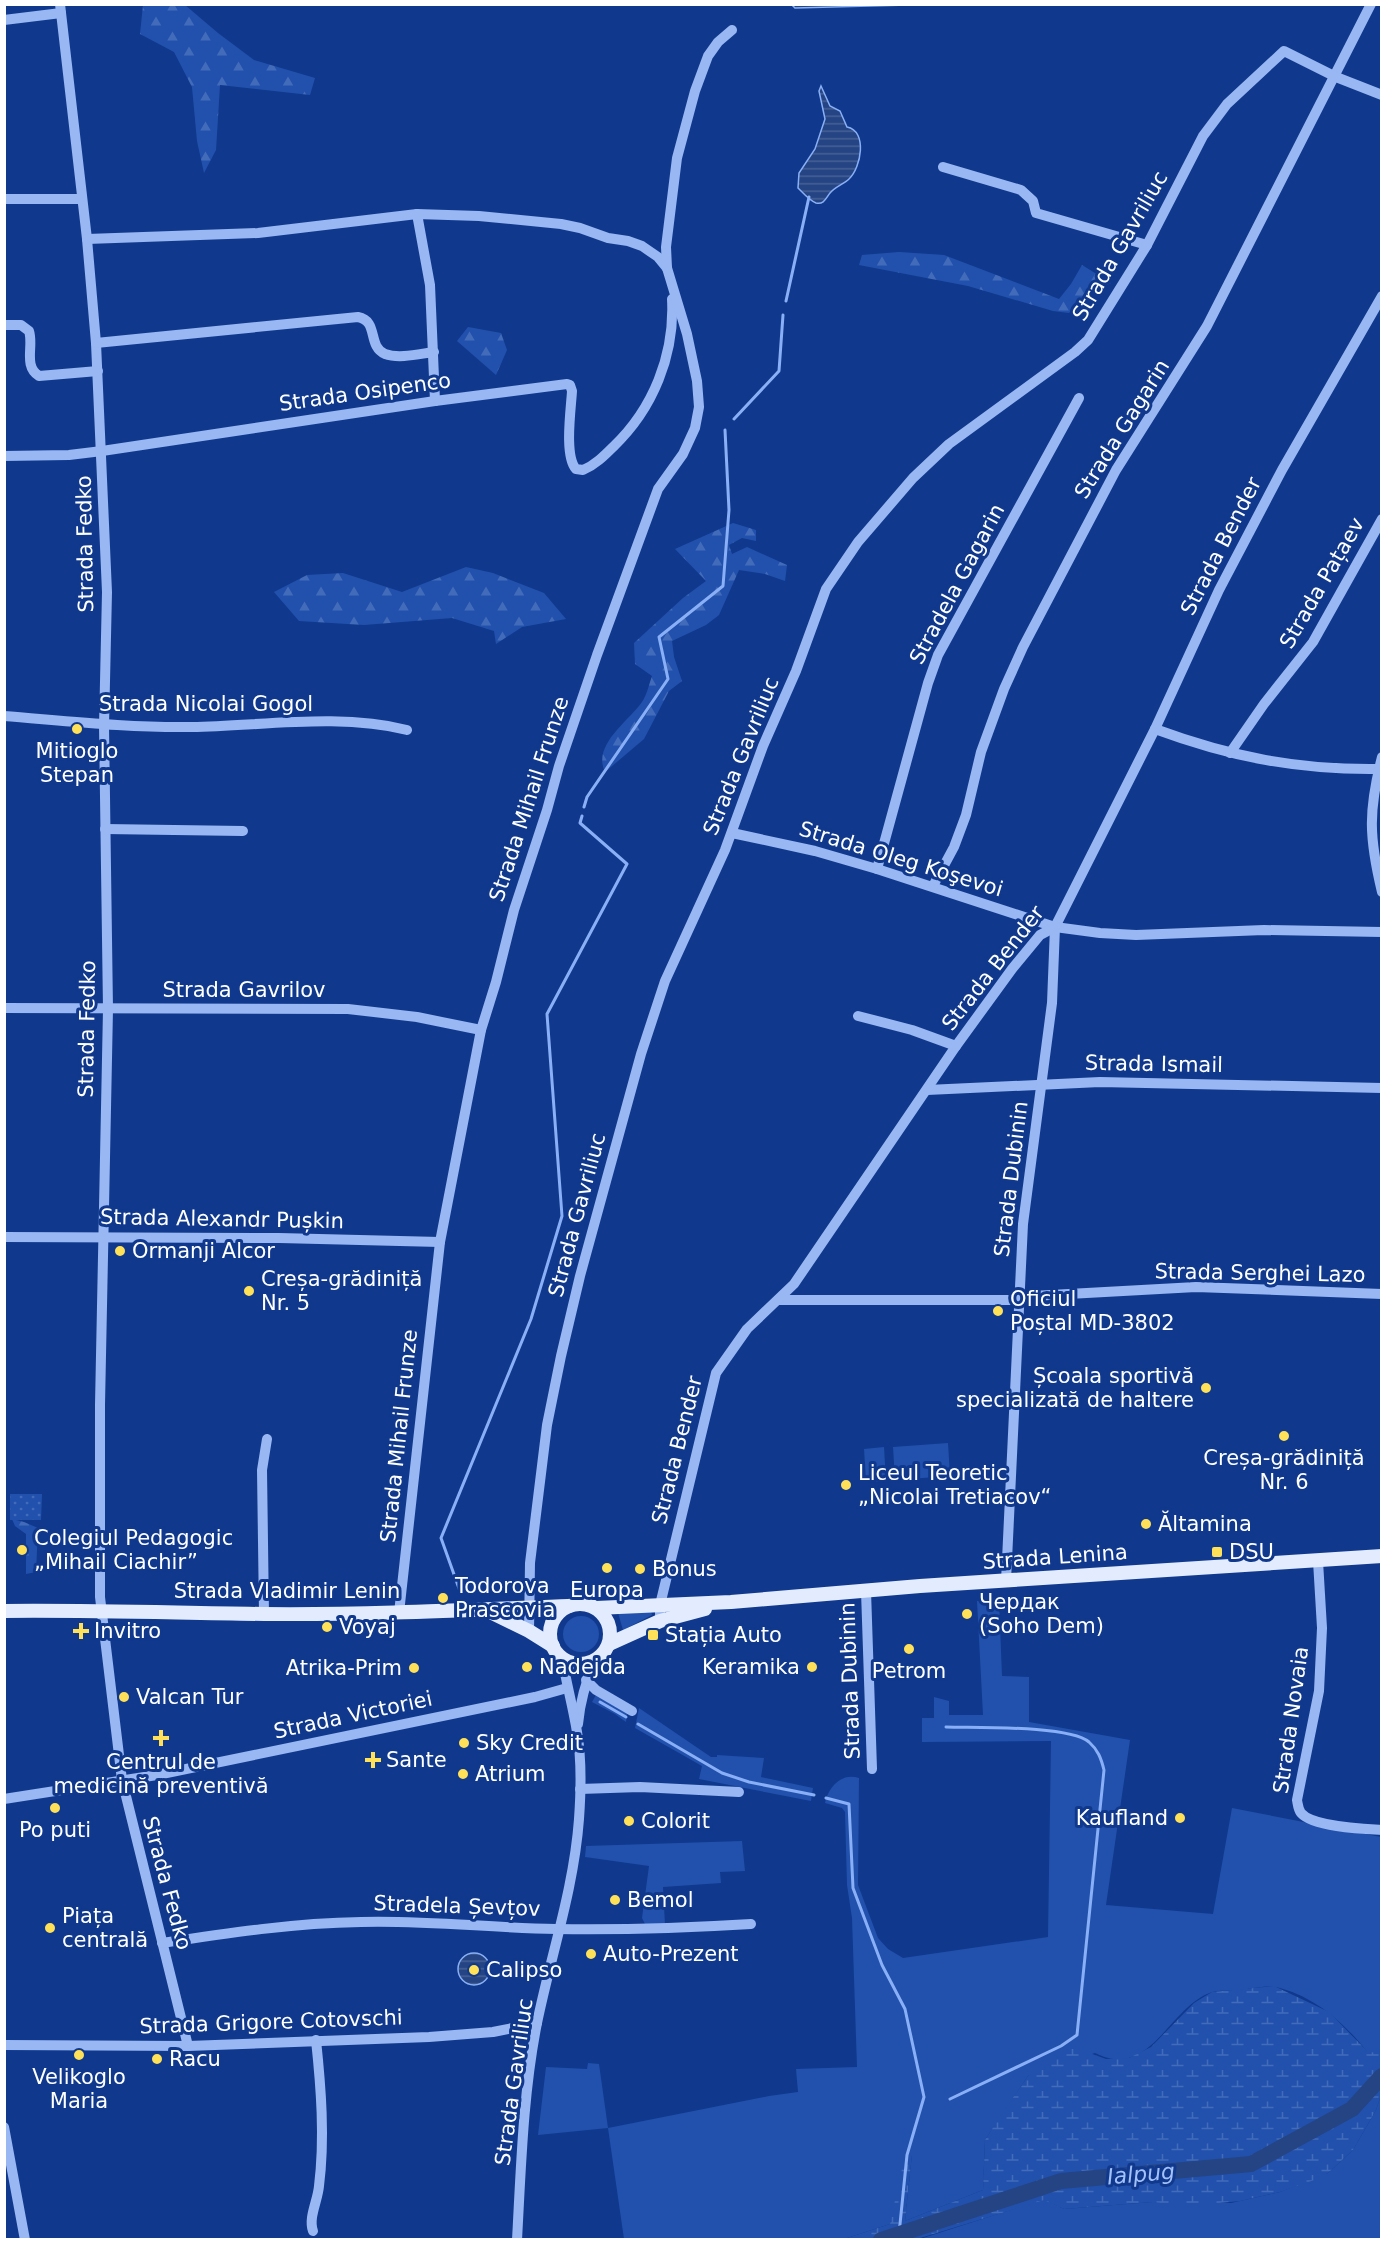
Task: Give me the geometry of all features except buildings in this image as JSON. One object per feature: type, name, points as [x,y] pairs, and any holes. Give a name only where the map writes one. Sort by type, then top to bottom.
[{"type":"main road","name":"Strada Lenina","points":[[731,1602],[1382,1556]]},
{"type":"main road","points":[[596,1608],[731,1602]]},
{"type":"main road","points":[[609,1644],[660,1621],[731,1602]]},
{"type":"main road","points":[[484,1610],[529,1631],[557,1651],[578,1664],[595,1660],[605,1650],[609,1644],[609,1623],[603,1614],[587,1604],[569,1606],[561,1611],[551,1627],[557,1651]]},
{"type":"main road","name":"Strada Vladimir Lenin","points":[[4,1611],[101,1609],[264,1614],[399,1613],[569,1606]]},
{"type":"street","name":"Strada Gagarin","points":[[933,886],[954,847],[966,814],[981,752],[1004,689],[1023,647],[1116,470],[1207,326],[1336,77],[1371,4]]},
{"type":"street","points":[[4,20],[61,9]]},
{"type":"street","name":"Strada Fedko","points":[[61,9],[87,239],[96,343],[107,592],[104,726],[108,1009],[100,1405],[101,1609],[122,1780],[188,2046]]},
{"type":"street","name":"Strada Mihail Frunze","points":[[399,1613],[440,1242],[482,1030],[514,910],[597,655],[658,489],[683,454],[695,428],[699,407],[697,381],[687,334],[667,268],[666,247],[678,158],[695,92],[708,56],[718,42],[732,30]]},
{"type":"street","name":"Strada Gavriliuc","points":[[529,1631],[531,1563],[547,1425],[580,1276],[656,1005],[732,833],[763,746],[796,671],[826,589],[858,542],[913,478],[949,444],[1075,352],[1088,340],[1147,245],[1203,136],[1227,104],[1284,51],[1336,77]]},
{"type":"street","points":[[1336,77],[1382,95]]},
{"type":"street","points":[[943,167],[1021,190],[1033,201],[1036,213],[1147,245]]},
{"type":"street","points":[[4,199],[82,199]]},
{"type":"street","points":[[417,214],[430,285],[435,401]]},
{"type":"street","points":[[87,239],[258,233],[417,214],[513,218],[561,224],[642,246],[658,257],[667,268]]},
{"type":"street","name":"Strada Osipenco","points":[[4,456],[102,451],[435,401],[569,384],[572,391],[570,454],[573,465],[580,470],[604,457],[646,409],[664,362],[670,336],[673,309],[672,287]]},
{"type":"street","name":"Strada Bender","points":[[660,1621],[660,1605],[716,1373],[747,1329],[794,1284],[806,1268],[956,1046],[1032,943],[1040,935],[1055,927],[1155,729],[1224,580],[1282,470],[1382,296]]},
{"type":"street","points":[[96,343],[358,317],[365,318],[370,323],[376,345],[386,354],[404,355],[434,351]]},
{"type":"street","points":[[4,325],[21,325],[29,331],[30,362],[34,373],[39,376],[98,371]]},
{"type":"street","name":"Stradela Gagarin","points":[[877,869],[928,683],[938,655],[1079,398]]},
{"type":"street","name":"Strada Pațaev","points":[[1230,753],[1264,704],[1313,642],[1382,519]]},
{"type":"street","name":"Strada Nicolai Gogol","points":[[4,716],[104,726],[194,727],[283,723],[376,723],[407,730]]},
{"type":"street","points":[[1155,729],[1187,741],[1269,762],[1336,770],[1378,770]]},
{"type":"street","points":[[1382,756],[1378,770],[1377,802],[1370,835],[1382,892]]},
{"type":"street","points":[[105,829],[243,831]]},
{"type":"street","name":"Strada Oleg Koşevoi","points":[[732,833],[815,851],[877,869],[1055,927],[1136,935],[1264,930],[1382,932]]},
{"type":"street","name":"Strada Dubinin","points":[[1006,1581],[1023,1224],[1052,1003],[1055,927]]},
{"type":"street","name":"Strada Gavrilov","points":[[4,1008],[348,1009],[417,1017],[482,1030]]},
{"type":"street","points":[[858,1016],[912,1030],[956,1046]]},
{"type":"street","name":"Strada Ismail","points":[[927,1090],[1043,1083],[1168,1082],[1382,1088]]},
{"type":"street","name":"Strada Alexandr Pușkin","points":[[4,1237],[279,1238],[440,1242]]},
{"type":"street","name":"Strada Serghei Lazo","points":[[778,1300],[1018,1300],[1032,1296],[1196,1287],[1382,1294]]},
{"type":"street","points":[[264,1614],[262,1470],[267,1439]]},
{"type":"street","name":"Strada Novaia","points":[[1318,1561],[1322,1658],[1319,1691],[1298,1800],[1301,1813],[1312,1820],[1382,1830]]},
{"type":"street","name":"Strada Dubinin","points":[[866,1591],[873,1769]]},
{"type":"street","name":"Strada Gavriliuc","points":[[557,1651],[577,1733]]},
{"type":"street","name":"Strada Gavriliuc","points":[[518,2240],[526,2106],[537,2023],[576,1846],[580,1789],[577,1733],[586,1680],[595,1660]]},
{"type":"street","points":[[586,1680],[596,1690],[632,1711]]},
{"type":"street","name":"Strada Victoriei","points":[[4,1799],[157,1775],[523,1700],[567,1688]]},
{"type":"street","points":[[580,1789],[651,1787],[739,1792]]},
{"type":"street","name":"Stradela Șevțov","points":[[162,1943],[242,1930],[358,1922],[422,1921],[497,1928],[558,1930],[668,1929],[751,1924]]},
{"type":"street","name":"Strada Grigore Cotovschi","points":[[4,2045],[188,2046],[468,2034],[537,2023]]},
{"type":"street","points":[[313,2232],[311,2222],[320,2186],[321,2166],[321,2093],[316,2040]]},
{"type":"street","points":[[4,2127],[25,2240]]},
{"type":"green space","points":[[143,5],[185,5],[254,60],[315,78],[310,95],[220,85],[216,150],[204,173],[197,141],[192,87],[174,52],[140,34]]},
{"type":"green space","points":[[899,252],[944,255],[1059,299],[1082,265],[1111,283],[1087,295],[1069,313],[1053,311],[968,286],[859,265],[862,255]]},
{"type":"green space","points":[[468,327],[501,333],[507,350],[496,375],[457,341]]},
{"type":"green space","points":[[733,523],[756,530],[756,541],[742,538],[729,545],[732,554],[747,547],[787,565],[785,581],[765,574],[739,570],[719,615],[706,625],[672,641],[674,657],[682,681],[669,691],[644,739],[605,772],[602,762],[607,743],[642,702],[652,676],[635,664],[634,643],[683,598],[706,581],[675,549]]},
{"type":"green space","points":[[466,567],[493,573],[544,593],[566,619],[522,627],[496,644],[494,631],[452,618],[364,625],[299,621],[274,592],[307,575],[343,573],[402,592]]},
{"type":"green space","points":[[948,1443],[950,1476],[895,1480],[893,1447]]},
{"type":"green space","points":[[884,1447],[886,1481],[866,1482],[864,1449]]},
{"type":"green space","points":[[10,1494],[42,1494],[41,1520],[10,1520]]},
{"type":"green space","points":[[12,1519],[38,1528],[36,1572],[26,1574],[26,1534],[15,1526]]},
{"type":"green space","points":[[999,1600],[1002,1676],[1029,1677],[1029,1722],[1130,1740],[1106,1905],[1213,1914],[1232,1808],[1381,1837],[1381,2053],[1368,2053],[1328,2012],[1290,1991],[1267,1986],[1212,1992],[1197,2000],[1183,2012],[1145,2050],[1131,2057],[1114,2059],[1095,2053],[1028,2076],[985,2140],[983,2190],[905,2221],[912,2154],[890,2224],[844,2239],[624,2239],[608,2128],[798,2092],[796,2069],[857,2067],[852,1918],[847,1885],[845,1812],[842,1808],[825,1803],[832,1787],[841,1779],[859,1778],[858,1885],[878,1938],[888,1949],[903,1958],[1048,1937],[1051,1741],[922,1742],[922,1718],[934,1718],[934,1697],[949,1701],[949,1715],[983,1715],[977,1601]]},
{"type":"green space","points":[[651,1611],[652,1615],[623,1630],[618,1613]]},
{"type":"green space","points":[[581,1616],[594,1621],[599,1634],[594,1647],[581,1652],[568,1647],[563,1634],[568,1621]]},
{"type":"green space","points":[[596,1695],[627,1713],[626,1722],[592,1702]]},
{"type":"green space","points":[[639,1708],[711,1757],[717,1757],[717,1755],[764,1758],[761,1777],[813,1788],[811,1801],[699,1779],[702,1766],[635,1728]]},
{"type":"green space","points":[[742,1841],[745,1871],[720,1872],[721,1883],[663,1887],[665,1925],[646,1926],[642,1918],[649,1866],[585,1857],[586,1846]]},
{"type":"green space","points":[[1274,1986],[1329,2012],[1368,2052],[1381,2053],[1381,2095],[1376,2110],[1353,2150],[1328,2173],[1280,2192],[1240,2201],[1188,2206],[1152,2202],[1064,2209],[1044,2200],[917,2239],[844,2239],[890,2224],[905,2153],[912,2154],[905,2221],[983,2190],[985,2140],[1028,2076],[1073,2047],[1106,2059],[1129,2058],[1151,2047],[1194,2003],[1212,1992]]},
{"type":"green space","points":[[588,2063],[599,2064],[608,2128],[538,2135],[546,2067],[587,2069]]},
{"type":"green space","points":[[1381,2095],[1381,2239],[917,2240],[1044,2199],[1064,2209],[1152,2202],[1231,2203],[1280,2192],[1328,2173],[1353,2150],[1376,2110]]},
{"type":"shaded area","points":[[792,5],[908,5],[795,8]]},
{"type":"shaded area","points":[[821,86],[830,106],[840,111],[847,127],[858,135],[860,150],[857,167],[853,174],[832,191],[823,202],[816,203],[798,188],[799,173],[815,149],[825,119],[819,91]]},
{"type":"shaded area","name":"Calipso","points":[[474,1953],[485,1958],[490,1969],[485,1980],[474,1985],[463,1980],[458,1969],[463,1958]]},
{"type":"waterway","points":[[786,301],[809,197]]},
{"type":"waterway","points":[[734,419],[779,371],[783,315]]},
{"type":"waterway","points":[[584,807],[587,797],[668,679],[659,637],[723,586],[729,510],[725,430]]},
{"type":"waterway","points":[[461,1594],[441,1538],[531,1319],[562,1216],[547,1014],[627,864],[580,823],[582,816]]},
{"type":"waterway","points":[[600,1702],[626,1717]]},
{"type":"waterway","points":[[638,1724],[722,1773],[749,1782],[814,1795]]},
{"type":"waterway","points":[[946,1727],[1043,1730],[1078,1737],[1095,1748],[1104,1770],[1077,2035],[1061,2046],[950,2099]]},
{"type":"waterway","points":[[826,1798],[849,1804],[853,1888],[882,1965],[905,2009],[924,2097],[907,2155],[899,2234]]},
{"type":"waterway","name":"Ialpug","points":[[881,2240],[1061,2181],[1251,2164],[1352,2109],[1382,2076]]},
{"type":"place","name":"Mitioglo Stepan","points":[[77,729]]},
{"type":"place","name":"Ormanji Alcor","points":[[120,1251]]},
{"type":"place","name":"Creșa-grădiniță Nr. 5","points":[[249,1291]]},
{"type":"place","name":"Oficiul Poștal MD-3802","points":[[998,1311]]},
{"type":"place","name":"Școala sportivă specializată de haltere","points":[[1206,1388]]},
{"type":"place","name":"Creșa-grădiniță Nr. 6","points":[[1284,1436]]},
{"type":"place","name":"Liceul Teoretic „Nicolai Tretiacov“","points":[[846,1485]]},
{"type":"place","name":"Ăltamina","points":[[1146,1524]]},
{"type":"place","name":"Colegiul Pedagogic „Mihail Ciachir”","points":[[22,1550]]},
{"type":"place","name":"DSU","points":[[1217,1552]]},
{"type":"place","name":"Europa","points":[[607,1568]]},
{"type":"place","name":"Bonus","points":[[640,1569]]},
{"type":"place","name":"Todorova Prascovia","points":[[443,1598]]},
{"type":"place","name":"Чердак (Soho Dem)","points":[[967,1614]]},
{"type":"place","name":"Voyaj","points":[[327,1627]]},
{"type":"place","name":"Invitro","points":[[81,1631]]},
{"type":"place","name":"Stația Auto","points":[[653,1635]]},
{"type":"place","name":"Petrom","points":[[909,1649]]},
{"type":"place","name":"Nadejda","points":[[527,1667]]},
{"type":"place","name":"Keramika","points":[[812,1667]]},
{"type":"place","name":"Atrika-Prim","points":[[414,1668]]},
{"type":"place","name":"Valcan Tur","points":[[124,1697]]},
{"type":"place","name":"Centrul de medicină preventivă","points":[[161,1738]]},
{"type":"place","name":"Sky Credit","points":[[464,1743]]},
{"type":"place","name":"Sante","points":[[373,1760]]},
{"type":"place","name":"Atrium","points":[[463,1774]]},
{"type":"place","name":"Po puti","points":[[55,1808]]},
{"type":"place","name":"Kaufland","points":[[1180,1818]]},
{"type":"place","name":"Colorit","points":[[629,1821]]},
{"type":"place","name":"Bemol","points":[[615,1900]]},
{"type":"place","name":"Piața centrală","points":[[50,1928]]},
{"type":"place","name":"Auto-Prezent","points":[[591,1954]]},
{"type":"place","name":"Calipso","points":[[474,1970]]},
{"type":"place","name":"Velikoglo Maria","points":[[79,2055]]},
{"type":"place","name":"Racu","points":[[157,2059]]}]
